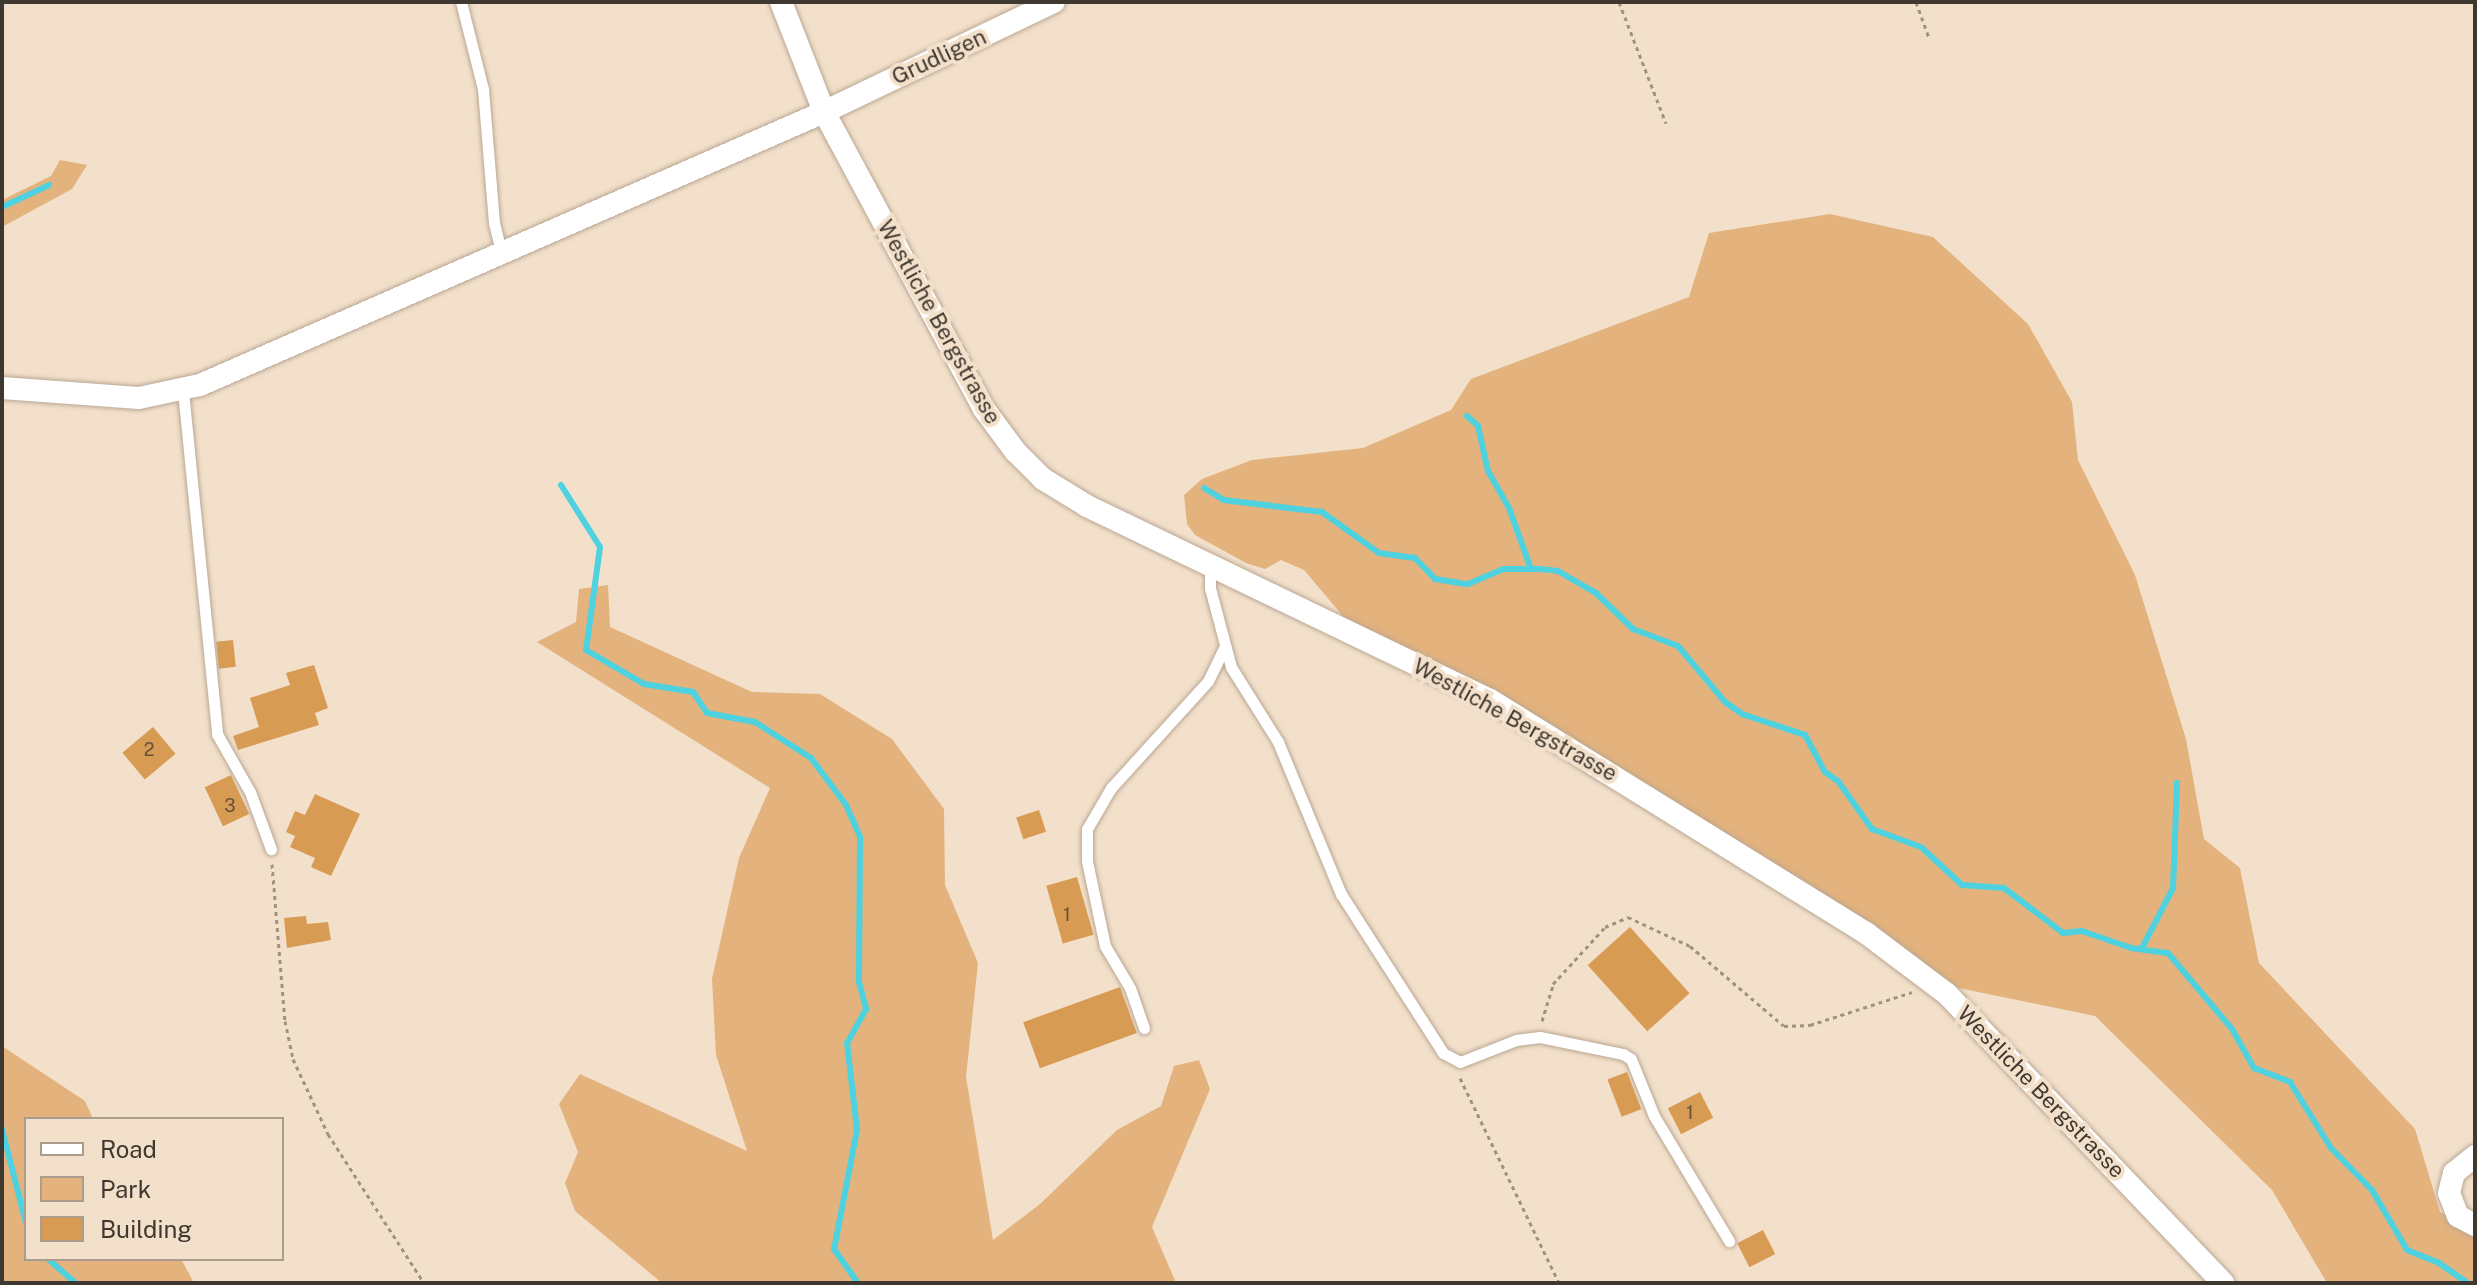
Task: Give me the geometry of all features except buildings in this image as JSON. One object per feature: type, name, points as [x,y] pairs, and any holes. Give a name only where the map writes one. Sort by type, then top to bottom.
[{"type":"street","name":"Westliche Bergstrasse","points":[[781,2],[824,112],[984,409],[1015,451],[1043,479],[1087,506],[1490,700],[1866,933],[1931,981],[2223,1283]]},
{"type":"street","name":"Grudligen","points":[[2,388],[126,398],[183,391],[824,112],[1054,2]]},
{"type":"street","points":[[2475,1156],[2454,1173],[2449,1193],[2458,1216],[2475,1225]]},
{"type":"lane","points":[[461,2],[483,89],[494,223],[502,254]]},
{"type":"lane","points":[[183,391],[217,734],[250,792],[271,849]]},
{"type":"lane","points":[[1210,566],[1210,588],[1231,667],[1278,742],[1341,894],[1443,1053],[1460,1062],[1516,1040],[1540,1037],[1606,1048],[1631,1059],[1654,1116],[1729,1241]]},
{"type":"lane","points":[[1144,1028],[1130,988],[1105,946],[1087,861],[1087,829],[1111,788],[1208,681],[1225,648]]},
{"type":"path","points":[[1619,2],[1666,123]]},
{"type":"path","points":[[1916,2],[1929,37]]},
{"type":"path","points":[[271,849],[285,1021],[293,1059],[328,1134],[424,1283]]},
{"type":"path","points":[[1540,1037],[1543,1006],[1553,984],[1605,927],[1628,917],[1690,946],[1784,1026],[1810,1025],[1915,992],[1931,981]]},
{"type":"path","points":[[1460,1062],[1460,1076],[1473,1111],[1559,1283]]},
{"type":"green space","points":[[60,160],[87,165],[72,189],[2,227],[2,200],[51,176]]},
{"type":"green space","points":[[1830,214],[1933,237],[2028,324],[2072,402],[2078,460],[2135,575],[2186,739],[2204,839],[2240,868],[2259,963],[2415,1129],[2440,1212],[2475,1231],[2475,1283],[2327,1283],[2272,1190],[2095,1016],[1949,986],[1353,628],[1304,570],[1281,560],[1265,569],[1246,563],[1195,535],[1187,524],[1184,495],[1202,479],[1252,460],[1363,448],[1451,410],[1471,379],[1689,297],[1709,233]]},
{"type":"green space","points":[[608,585],[610,627],[752,692],[820,694],[892,739],[944,809],[945,885],[978,963],[966,1077],[993,1240],[1040,1204],[1117,1130],[1161,1106],[1174,1066],[1199,1060],[1210,1089],[1152,1227],[1176,1283],[662,1283],[575,1211],[565,1183],[578,1152],[559,1104],[580,1074],[747,1151],[716,1055],[712,979],[739,858],[770,788],[537,642],[576,622],[579,589]]},
{"type":"green space","points":[[2,1046],[85,1101],[92,1117],[24,1117],[24,1261],[182,1261],[194,1283],[2,1283]]},
{"type":"waterway","points":[[2,207],[49,185]]},
{"type":"waterway","points":[[1467,416],[1478,426],[1488,471],[1509,508],[1531,569]]},
{"type":"waterway","points":[[561,485],[600,547],[586,650],[644,684],[693,692],[707,713],[755,722],[811,758],[846,805],[860,837],[859,982],[866,1009],[847,1043],[857,1130],[834,1249],[858,1283]]},
{"type":"waterway","points":[[1204,488],[1224,500],[1322,512],[1379,553],[1415,558],[1435,579],[1468,584],[1504,569],[1540,569],[1558,571],[1596,593],[1633,629],[1678,646],[1725,702],[1742,714],[1805,735],[1825,772],[1838,781],[1872,829],[1921,847],[1962,885],[2004,888],[2063,933],[2082,931],[2131,948],[2168,953],[2232,1029],[2254,1068],[2290,1082],[2331,1148],[2372,1190],[2407,1250],[2439,1263],[2468,1283]]},
{"type":"waterway","points":[[2142,948],[2173,888],[2177,783]]},
{"type":"waterway","points":[[2,1129],[24,1215]]},
{"type":"waterway","points":[[50,1261],[76,1283]]}]
